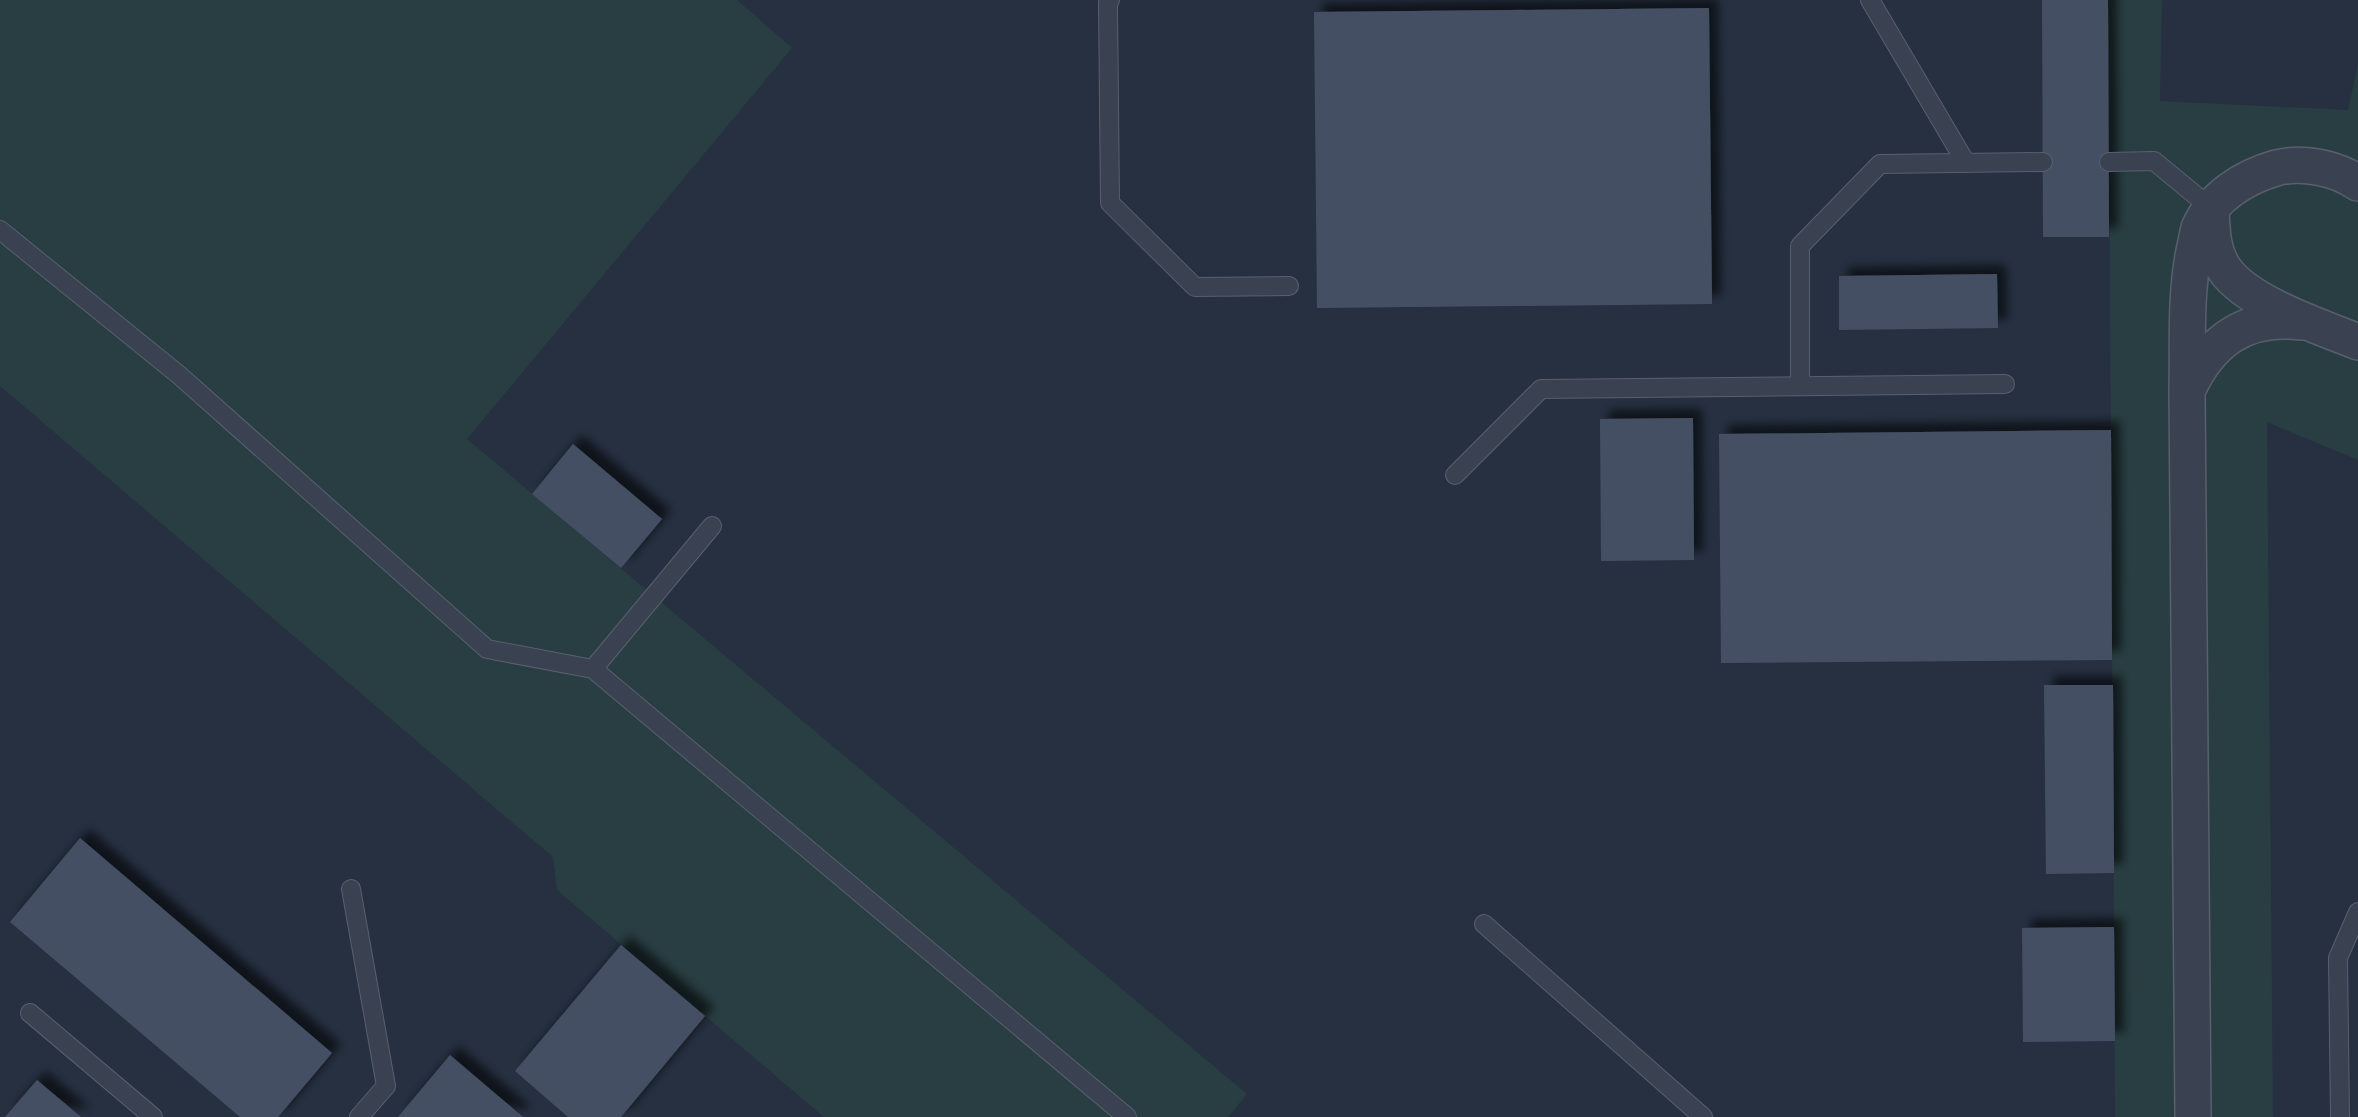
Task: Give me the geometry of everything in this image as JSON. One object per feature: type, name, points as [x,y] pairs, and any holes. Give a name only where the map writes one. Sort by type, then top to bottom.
[{"type":"street","points":[[2193,1117],[2188,282],[2199,229],[2211,208],[2234,186],[2260,172],[2307,165],[2346,174],[2358,182]]},
{"type":"street","points":[[2211,208],[2212,240],[2225,270],[2248,292],[2358,342]]},
{"type":"street","points":[[2187,390],[2198,366],[2214,347],[2235,332],[2259,322],[2310,323]]},
{"type":"lane","points":[[1110,0],[1110,204],[1195,287],[1288,286]]},
{"type":"lane","points":[[1870,0],[1966,163]]},
{"type":"lane","points":[[2109,162],[2154,161],[2211,208]]},
{"type":"lane","points":[[1800,386],[1800,246],[1880,164],[2043,162]]},
{"type":"lane","points":[[0,230],[178,374],[487,649],[593,669],[1127,1117]]},
{"type":"lane","points":[[1455,476],[1541,389],[2005,384]]},
{"type":"lane","points":[[593,669],[712,526]]},
{"type":"lane","points":[[351,889],[386,1086],[359,1117]]},
{"type":"lane","points":[[2340,1117],[2338,958],[2358,912]]},
{"type":"lane","points":[[1484,924],[1703,1117]]},
{"type":"lane","points":[[30,1013],[152,1117]]},
{"type":"green space","points":[[0,0],[737,0],[792,48],[467,439],[1247,1094],[1228,1117],[824,1117],[557,890],[553,857],[0,386]]},
{"type":"green space","points":[[2108,0],[2162,0],[2160,101],[2348,110],[2358,64],[2358,460],[2267,422],[2273,1117],[2115,1117]]},
{"type":"building","points":[[2042,0],[2108,0],[2109,237],[2043,237]]},
{"type":"building","points":[[1709,8],[1712,304],[1317,308],[1314,12]]},
{"type":"building","points":[[1997,274],[1998,328],[1839,330],[1839,276]]},
{"type":"building","points":[[1693,418],[1694,560],[1601,561],[1600,419]]},
{"type":"building","points":[[2111,430],[2112,660],[1721,663],[1719,434]]},
{"type":"building","points":[[573,444],[662,519],[621,568],[532,494]]},
{"type":"building","points":[[2044,685],[2113,685],[2114,873],[2046,874]]},
{"type":"building","points":[[80,838],[332,1053],[278,1117],[240,1117],[10,922]]},
{"type":"building","points":[[2114,927],[2115,1041],[2023,1042],[2022,928]]},
{"type":"building","points":[[621,945],[705,1016],[621,1117],[568,1117],[515,1071]]},
{"type":"building","points":[[450,1055],[523,1117],[398,1117]]},
{"type":"building","points":[[37,1080],[81,1117],[5,1117]]}]
